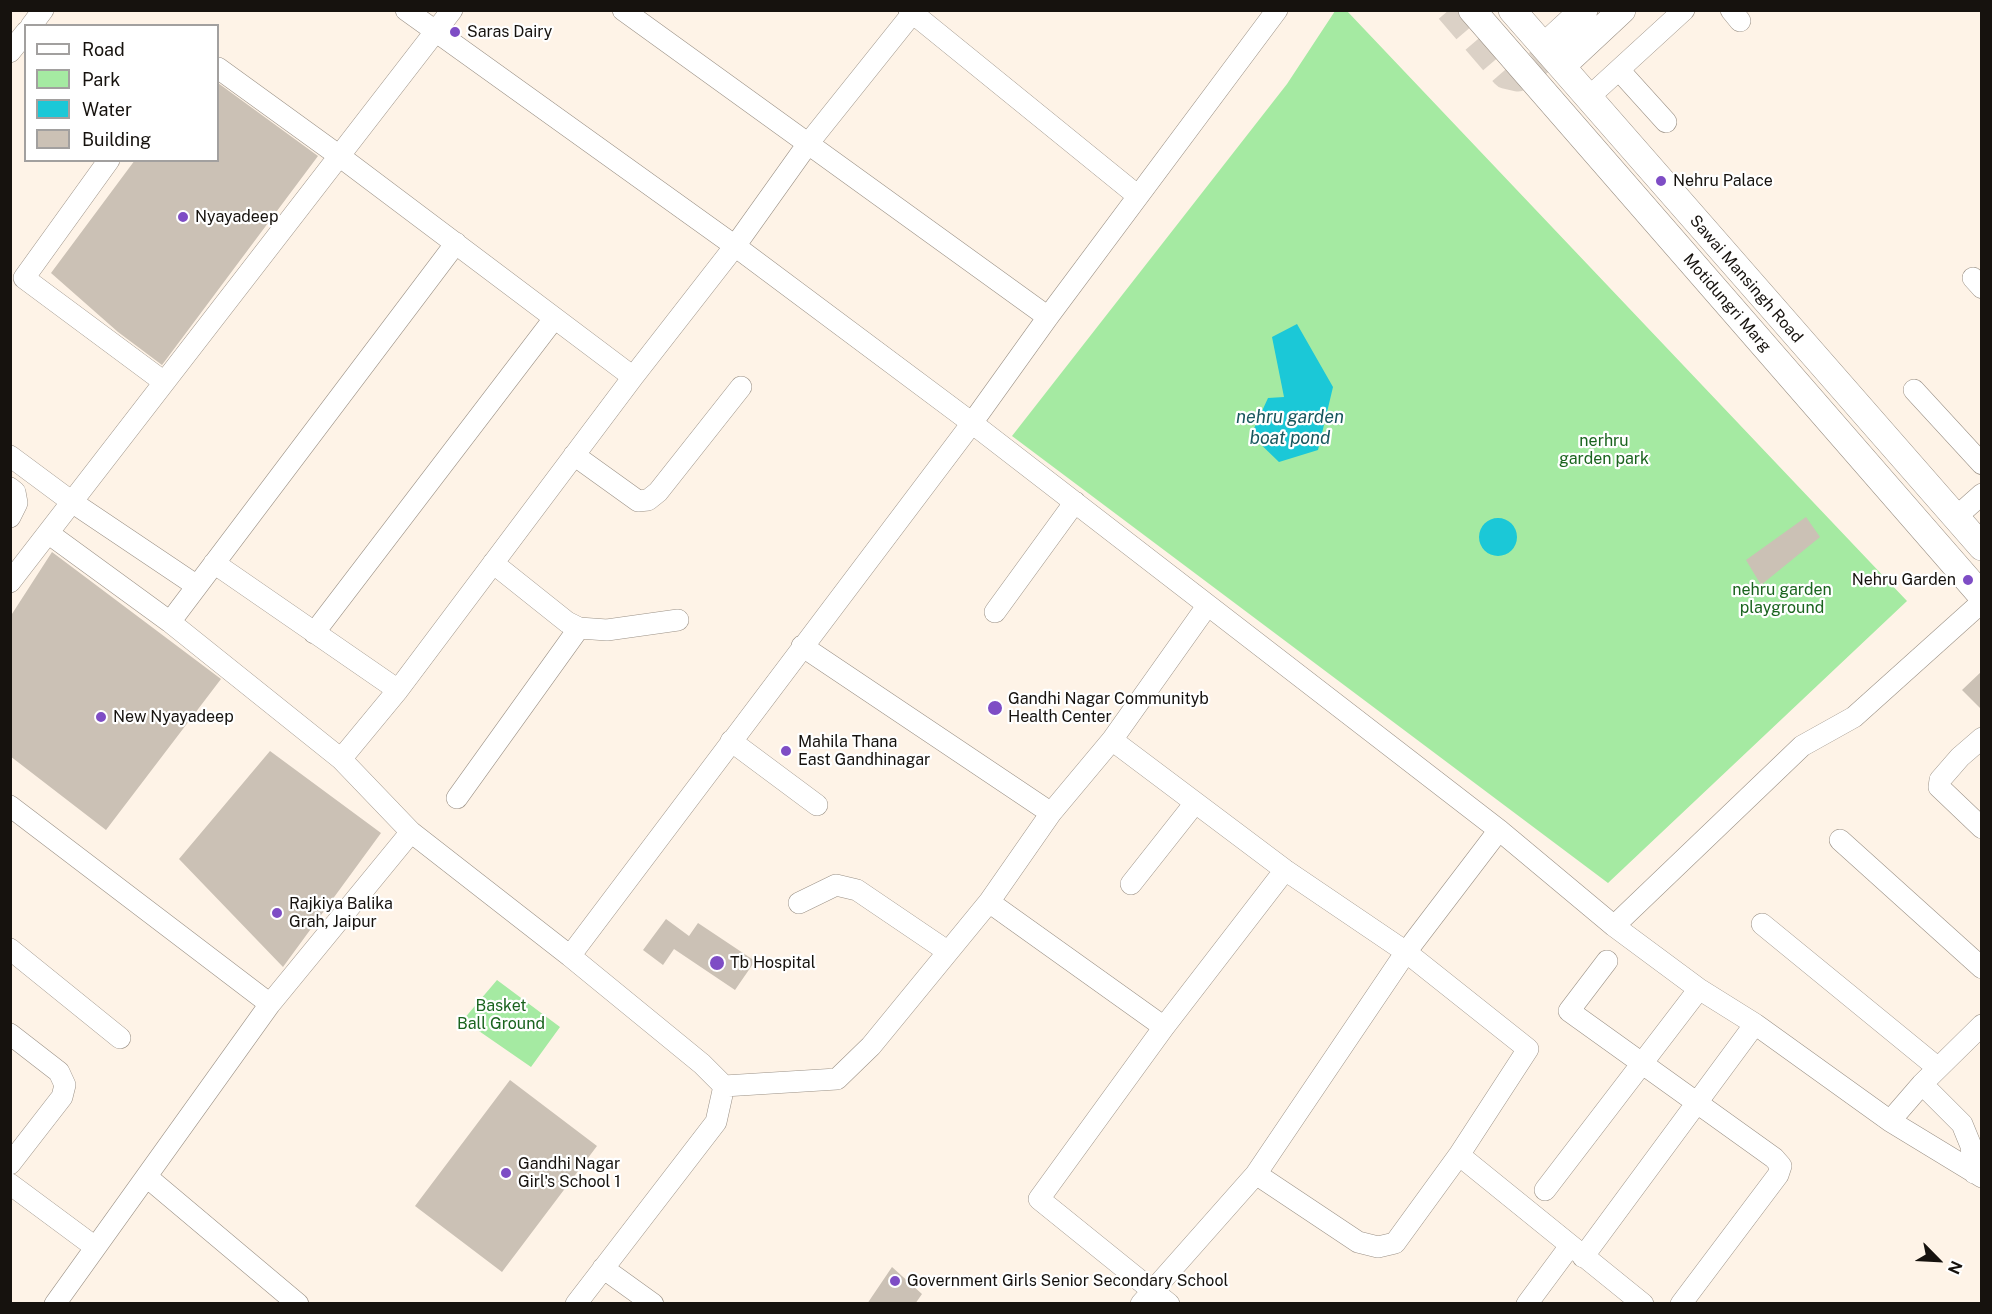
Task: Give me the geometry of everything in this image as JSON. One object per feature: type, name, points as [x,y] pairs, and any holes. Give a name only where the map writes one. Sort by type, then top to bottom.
[{"type":"main road","name":"Motidungri Marg","points":[[1472,10],[1982,596]]},
{"type":"main road","name":"Sawai Mansingh Road","points":[[1512,10],[1972,529]]},
{"type":"main road","points":[[1553,56],[1584,10]]},
{"type":"main road","points":[[1553,56],[1622,10]]},
{"type":"street","points":[[406,10],[735,246],[972,423],[1499,830],[1614,927],[1699,989],[1755,1024],[1890,1121],[1978,1175]]},
{"type":"street","points":[[10,582],[452,10]]},
{"type":"street","points":[[623,10],[1048,317]]},
{"type":"street","points":[[570,956],[972,423],[1276,10]]},
{"type":"street","points":[[1589,97],[1684,10]]},
{"type":"street","points":[[341,759],[398,690],[633,377],[735,246],[807,145],[911,11],[1138,196]]},
{"type":"street","points":[[10,52],[24,34]]},
{"type":"street","points":[[219,69],[456,243],[553,320],[633,377]]},
{"type":"street","points":[[1619,70],[1666,122]]},
{"type":"street","points":[[107,162],[17,273],[164,382]]},
{"type":"street","points":[[170,622],[456,243]]},
{"type":"street","points":[[314,633],[553,320]]},
{"type":"street","points":[[574,455],[638,501],[648,500],[658,492],[741,387]]},
{"type":"street","points":[[1914,390],[1974,442],[1982,464]]},
{"type":"street","points":[[10,456],[72,502],[197,586]]},
{"type":"street","points":[[10,488],[15,492],[17,503],[10,517]]},
{"type":"street","points":[[1972,529],[1982,494]]},
{"type":"street","points":[[995,612],[1074,502]]},
{"type":"street","points":[[48,533],[170,622],[341,759],[411,831],[570,956],[702,1064],[724,1086],[837,1079],[871,1046],[946,951],[989,902],[1051,813],[1112,740],[1207,606]]},
{"type":"street","points":[[214,563],[398,690]]},
{"type":"street","points":[[493,563],[567,622],[579,628],[606,630],[678,620]]},
{"type":"street","points":[[1614,927],[1802,746],[1854,717],[1982,602]]},
{"type":"street","points":[[458,798],[579,628]]},
{"type":"street","points":[[802,646],[1051,813]]},
{"type":"street","points":[[1982,738],[1960,757],[1941,780],[1939,787],[1982,828]]},
{"type":"street","points":[[1112,740],[1285,870],[1406,952],[1528,1049],[1459,1155],[1395,1243],[1378,1247],[1358,1242],[1256,1174]]},
{"type":"street","points":[[731,741],[817,805]]},
{"type":"street","points":[[1131,884],[1195,803]]},
{"type":"street","points":[[10,806],[270,1004]]},
{"type":"street","points":[[1145,1297],[1256,1174],[1406,952],[1499,830]]},
{"type":"street","points":[[55,1304],[270,1004],[411,831]]},
{"type":"street","points":[[1840,840],[1982,969]]},
{"type":"street","points":[[1169,1304],[1145,1297],[1039,1198],[1164,1027],[1285,870]]},
{"type":"street","points":[[799,903],[836,885],[857,890],[946,951]]},
{"type":"street","points":[[989,902],[1164,1027]]},
{"type":"street","points":[[1762,924],[1938,1068]]},
{"type":"street","points":[[10,949],[120,1038]]},
{"type":"street","points":[[1606,962],[1569,1011],[1774,1158],[1781,1166],[1778,1175],[1681,1304]]},
{"type":"street","points":[[1545,1190],[1640,1062],[1699,989]]},
{"type":"street","points":[[1527,1304],[1576,1252],[1696,1103],[1755,1024]]},
{"type":"street","points":[[1890,1121],[1922,1084],[1982,1025]]},
{"type":"street","points":[[10,1034],[59,1072],[64,1085],[62,1097],[10,1164]]},
{"type":"street","points":[[1922,1084],[1962,1124],[1971,1146],[1978,1175]]},
{"type":"street","points":[[576,1304],[716,1122],[724,1086]]},
{"type":"street","points":[[1459,1155],[1643,1304]]},
{"type":"street","points":[[147,1177],[298,1304]]},
{"type":"street","points":[[10,1184],[95,1247]]},
{"type":"street","points":[[603,1268],[653,1304]]},
{"type":"green space","points":[[1335,11],[1347,11],[1907,601],[1608,883],[1012,436],[1287,84]]},
{"type":"green space","name":"Basket Ball Ground","points":[[497,980],[560,1027],[531,1067],[463,1020]]},
{"type":"water","name":"nehru garden boat pond","points":[[1297,324],[1333,387],[1318,450],[1279,462],[1251,435],[1268,398],[1284,397],[1272,337]]},
{"type":"water","points":[[1498,518],[1512,523],[1517,537],[1512,551],[1498,556],[1484,551],[1479,537],[1484,523]]},
{"type":"building","name":"Nyayadeep","points":[[219,84],[318,156],[162,365],[118,332],[51,273],[134,162],[219,162]]},
{"type":"building","points":[[1806,517],[1820,537],[1761,585],[1746,560]]},
{"type":"building","name":"New Nyayadeep","points":[[52,552],[221,679],[106,830],[10,756],[10,617]]},
{"type":"building","points":[[1982,671],[1982,710],[1962,690]]},
{"type":"building","name":"Rajkiya Balika Grah, Jaipur","points":[[270,751],[381,833],[283,967],[179,859]]},
{"type":"building","points":[[666,919],[689,936],[698,923],[755,961],[735,990],[674,949],[663,965],[643,950]]},
{"type":"building","points":[[510,1080],[597,1146],[502,1272],[415,1206]]},
{"type":"building","name":"Government Girls Senior Secondary School","points":[[892,1267],[922,1294],[915,1304],[867,1304]]},
{"type":"tunnel","points":[[1449,10],[1505,75],[1518,78],[1570,39]]},
{"type":"place","name":"Saras Dairy","points":[[455,32]]},
{"type":"place","name":"Nehru Palace","points":[[1661,181]]},
{"type":"place","name":"Nyayadeep","points":[[183,217]]},
{"type":"place","name":"Nehru Garden","points":[[1968,580]]},
{"type":"place","name":"Gandhi Nagar Communityb Health Center","points":[[995,708]]},
{"type":"place","name":"New Nyayadeep","points":[[101,717]]},
{"type":"place","name":"Mahila Thana East Gandhinagar","points":[[786,751]]},
{"type":"place","name":"Rajkiya Balika Grah, Jaipur","points":[[277,913]]},
{"type":"place","name":"Tb Hospital","points":[[717,963]]},
{"type":"place","name":"Gandhi Nagar Girl's School 1","points":[[506,1173]]},
{"type":"place","name":"Government Girls Senior Secondary School","points":[[895,1281]]},
{"type":"park label","name":"nerhru garden park","points":[[1604,450]]},
{"type":"park label","name":"nehru garden playground","points":[[1782,599]]}]
